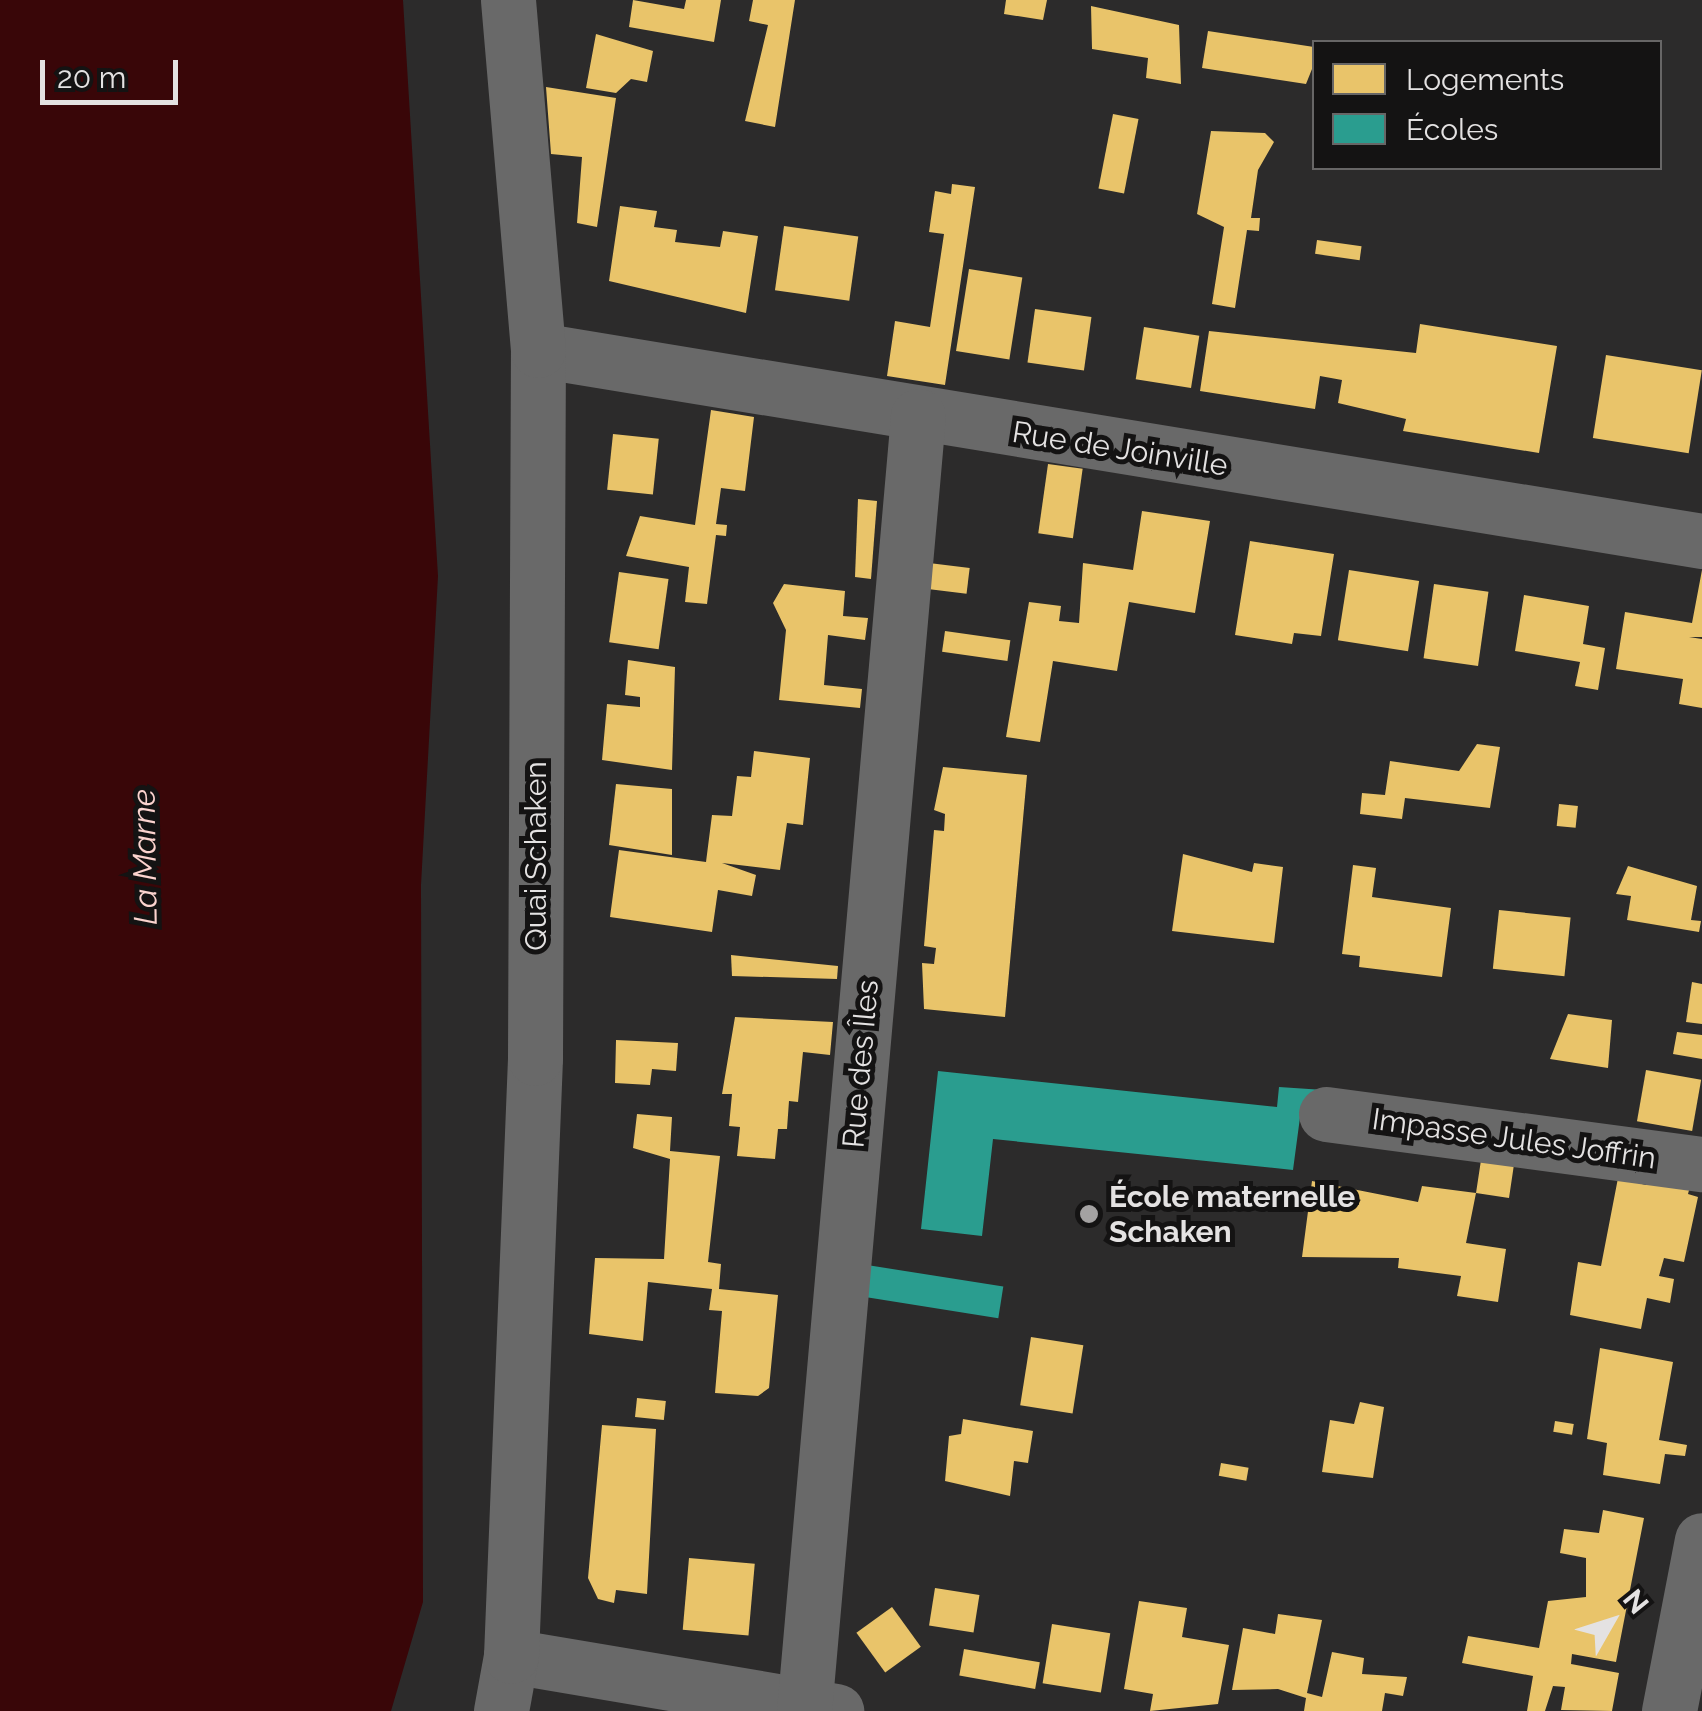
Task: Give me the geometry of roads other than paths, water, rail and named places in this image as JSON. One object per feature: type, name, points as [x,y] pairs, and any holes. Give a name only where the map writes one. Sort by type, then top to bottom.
[{"type":"street","name":"Quai Schaken","points":[[501,1711],[511,1656],[535,1058],[538,350],[508,0]]},
{"type":"street","name":"Rue de Joinville","points":[[538,350],[918,416],[1702,540]]},
{"type":"street","name":"Rue des Îles","points":[[815,1709],[918,416]]},
{"type":"street","name":"Impasse Jules Joffrin","points":[[1326,1114],[1702,1164]]},
{"type":"street","points":[[1669,1711],[1702,1540]]},
{"type":"street","points":[[511,1656],[815,1709]]},
{"type":"water","name":"La Marne","points":[[0,0],[403,0],[438,576],[421,885],[423,1602],[391,1711],[0,1711]]},
{"type":"place","name":"École maternelle Schaken","points":[[1089,1214]]}]
